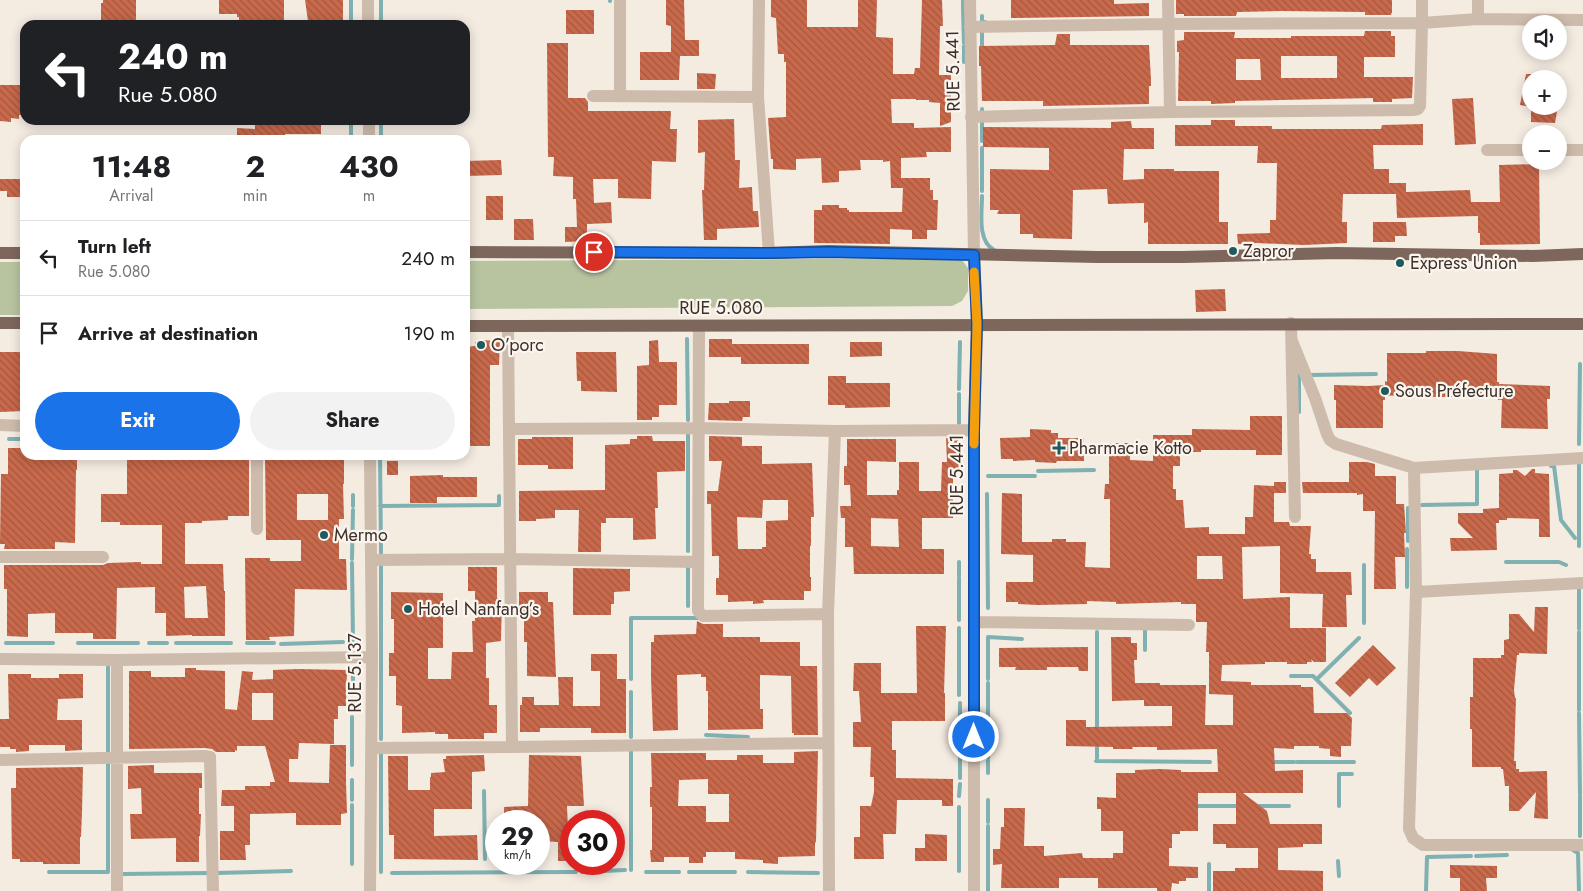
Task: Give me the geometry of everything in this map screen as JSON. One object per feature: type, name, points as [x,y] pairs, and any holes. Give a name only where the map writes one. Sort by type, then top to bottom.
[{"type":"main road","points":[[470,252],[828,252],[1183,257],[1336,254],[1532,256],[1583,254]]},
{"type":"main road","points":[[0,254],[20,253]]},
{"type":"main road","points":[[0,323],[20,323]]},
{"type":"main road","name":"RUE 5.080","points":[[470,326],[1583,324]]},
{"type":"street","points":[[368,0],[368,20]]},
{"type":"street","points":[[620,0],[620,96]]},
{"type":"street","points":[[759,0],[758,97],[769,253]]},
{"type":"street","name":"RUE 5.441","points":[[970,0],[974,255],[977,324],[974,430],[974,891]]},
{"type":"street","points":[[1168,0],[1170,112]]},
{"type":"street","points":[[972,117],[1418,109],[1420,106],[1422,0]]},
{"type":"street","points":[[1478,0],[1478,19]]},
{"type":"street","points":[[970,27],[1422,23],[1478,19],[1583,20]]},
{"type":"street","points":[[593,96],[758,97]]},
{"type":"street","points":[[1487,150],[1522,150]]},
{"type":"street","points":[[1567,150],[1583,150]]},
{"type":"street","points":[[1291,324],[1295,517]]},
{"type":"street","points":[[508,326],[512,747]]},
{"type":"street","points":[[699,326],[698,611],[703,616],[828,614]]},
{"type":"street","points":[[1292,341],[1330,440],[1336,444],[1414,468],[1583,458]]},
{"type":"street","points":[[0,426],[20,426]]},
{"type":"street","points":[[510,429],[974,430]]},
{"type":"street","points":[[829,891],[828,614],[835,431]]},
{"type":"street","points":[[257,460],[258,529]]},
{"type":"street","name":"RUE 5.137","points":[[370,460],[372,748],[370,891]]},
{"type":"street","points":[[1414,468],[1416,592],[1409,829],[1413,838],[1423,845],[1583,846]]},
{"type":"street","points":[[0,557],[103,557]]},
{"type":"street","points":[[372,560],[698,562]]},
{"type":"street","points":[[1416,592],[1583,583]]},
{"type":"street","points":[[974,622],[1189,625]]},
{"type":"street","points":[[0,659],[117,660],[372,657]]},
{"type":"street","points":[[117,660],[117,891]]},
{"type":"street","points":[[372,748],[828,743]]},
{"type":"street","points":[[0,760],[210,757],[213,891]]},
{"type":"green space","points":[[950,258],[962,260],[968,268],[968,291],[962,301],[952,306],[470,309],[470,261]]},
{"type":"green space","points":[[0,262],[20,262],[20,315],[0,315]]},
{"type":"building","points":[[103,0],[136,0],[136,20],[101,20],[101,3],[103,3]]},
{"type":"building","points":[[219,0],[284,0],[284,20],[239,20],[237,14],[219,14]]},
{"type":"building","points":[[305,0],[343,0],[343,20],[308,20]]},
{"type":"building","points":[[666,0],[684,0],[685,40],[699,40],[699,56],[680,56],[679,80],[640,80],[640,52],[671,52],[671,26],[666,25]]},
{"type":"building","points":[[771,0],[807,0],[807,27],[858,27],[858,0],[877,0],[876,37],[893,38],[893,74],[914,74],[915,68],[920,68],[922,0],[942,0],[943,26],[940,26],[939,75],[951,75],[951,122],[940,126],[940,103],[929,102],[929,100],[891,99],[892,123],[914,123],[914,128],[951,127],[951,152],[926,152],[927,157],[901,158],[901,178],[930,178],[930,190],[933,190],[933,200],[938,200],[937,230],[927,230],[927,239],[912,239],[912,230],[890,229],[890,244],[814,243],[814,210],[822,210],[822,205],[839,205],[839,208],[847,208],[849,212],[902,212],[903,188],[891,188],[890,161],[860,160],[861,170],[839,171],[839,182],[822,183],[821,158],[796,159],[796,170],[773,169],[768,118],[786,117],[786,62],[784,62],[784,54],[778,54],[776,18],[771,17]]},
{"type":"building","points":[[1011,0],[1114,0],[1114,4],[1149,3],[1149,16],[1011,18]]},
{"type":"building","points":[[1176,0],[1392,0],[1392,12],[1391,15],[1365,15],[1365,12],[1281,11],[1237,12],[1236,16],[1184,16],[1184,14],[1176,14]]},
{"type":"building","points":[[566,10],[594,10],[594,34],[566,34]]},
{"type":"building","points":[[1365,31],[1391,31],[1391,36],[1395,36],[1395,57],[1364,57],[1364,77],[1413,77],[1412,98],[1392,99],[1392,102],[1373,102],[1373,98],[1235,101],[1235,103],[1211,104],[1211,101],[1178,101],[1179,52],[1177,52],[1177,41],[1184,40],[1184,32],[1235,32],[1234,38],[1364,36]],"holes":[[[1281,56],[1337,56],[1337,78],[1281,78]],[[1236,59],[1260,59],[1261,80],[1236,80]]]},
{"type":"building","points":[[1057,34],[1070,34],[1070,45],[1149,45],[1151,86],[1149,86],[1149,104],[1043,106],[1043,101],[982,101],[979,46],[1055,45]]},
{"type":"building","points":[[547,43],[568,43],[568,98],[585,98],[588,102],[588,111],[671,111],[670,129],[677,129],[676,162],[652,161],[651,199],[618,198],[618,179],[593,179],[594,203],[611,202],[612,223],[587,224],[587,241],[565,242],[565,227],[577,227],[576,199],[573,199],[573,177],[553,176],[554,157],[548,157]]},
{"type":"building","points":[[697,73],[716,74],[715,89],[697,89]]},
{"type":"building","points":[[0,85],[20,85],[19,119],[11,118],[11,122],[0,121]]},
{"type":"building","points":[[1473,98],[1476,144],[1455,145],[1452,99]]},
{"type":"building","points":[[1531,115],[1556,115],[1555,123],[1531,122]]},
{"type":"building","points":[[734,119],[735,160],[740,160],[739,188],[752,187],[753,211],[758,211],[759,227],[717,229],[717,240],[704,240],[702,190],[704,190],[705,152],[698,153],[698,120]]},
{"type":"building","points":[[1211,120],[1235,120],[1235,126],[1272,126],[1272,129],[1381,129],[1382,125],[1423,124],[1423,145],[1373,145],[1374,169],[1389,169],[1389,183],[1406,183],[1406,192],[1470,190],[1471,202],[1500,202],[1499,165],[1522,164],[1522,170],[1539,170],[1540,244],[1480,245],[1478,216],[1397,218],[1396,194],[1343,194],[1342,222],[1347,222],[1347,243],[1304,245],[1238,244],[1237,234],[1270,233],[1270,220],[1276,220],[1277,163],[1257,163],[1258,146],[1175,146],[1175,125],[1211,125]]},
{"type":"building","points":[[1131,121],[1132,128],[1154,128],[1154,149],[1124,149],[1123,180],[1144,179],[1144,169],[1219,171],[1219,222],[1228,222],[1228,244],[1148,244],[1148,222],[1144,223],[1144,203],[1108,204],[1107,189],[1073,190],[1072,239],[1033,238],[1033,234],[1020,234],[1020,214],[997,214],[999,210],[990,210],[990,169],[1049,170],[1049,148],[983,147],[983,127],[1111,128],[1111,122]]},
{"type":"building","points":[[255,125],[321,125],[321,134],[237,135],[237,128],[255,129]]},
{"type":"building","points":[[501,160],[502,175],[470,176],[470,161]]},
{"type":"building","points":[[0,179],[20,179],[20,197],[7,197],[7,191],[0,191]]},
{"type":"building","points":[[486,196],[503,196],[503,220],[486,220]]},
{"type":"building","points":[[514,219],[533,219],[534,240],[514,240]]},
{"type":"building","points":[[1373,222],[1406,222],[1407,236],[1395,236],[1395,242],[1373,242]]},
{"type":"building","points":[[1225,289],[1226,311],[1196,312],[1195,290]]},
{"type":"building","points":[[709,339],[732,339],[732,344],[809,344],[809,364],[741,364],[741,357],[709,357]]},
{"type":"building","points":[[480,340],[500,341],[499,365],[490,365],[490,446],[470,446],[470,346],[475,346],[475,342],[480,342]]},
{"type":"building","points":[[658,340],[659,362],[677,362],[677,405],[659,405],[659,417],[652,417],[652,420],[637,420],[637,366],[649,365],[649,341]]},
{"type":"building","points":[[850,342],[882,342],[882,356],[850,357]]},
{"type":"building","points":[[1426,351],[1497,354],[1497,382],[1499,384],[1550,386],[1550,399],[1547,399],[1548,429],[1501,428],[1502,400],[1498,400],[1498,397],[1482,395],[1457,395],[1457,397],[1385,396],[1385,400],[1383,400],[1383,428],[1336,428],[1334,385],[1385,385],[1385,381],[1387,382],[1387,353],[1426,353]]},
{"type":"building","points":[[0,352],[20,352],[20,411],[0,412]]},
{"type":"building","points":[[576,352],[616,352],[617,392],[581,391],[581,381],[577,381]]},
{"type":"building","points":[[828,376],[846,376],[846,383],[890,383],[890,407],[845,408],[845,405],[828,405]]},
{"type":"building","points":[[729,401],[750,401],[750,417],[743,417],[742,421],[708,420],[709,403],[729,403]]},
{"type":"building","points":[[1250,416],[1282,416],[1282,455],[1256,455],[1256,450],[1180,452],[1180,466],[1173,466],[1173,489],[1176,489],[1176,500],[1183,500],[1185,528],[1209,527],[1209,534],[1245,534],[1245,517],[1253,517],[1254,485],[1274,486],[1274,482],[1286,482],[1286,493],[1274,493],[1274,522],[1289,522],[1290,526],[1311,526],[1309,554],[1311,554],[1311,559],[1316,559],[1316,572],[1351,572],[1352,595],[1346,595],[1347,627],[1322,627],[1323,594],[1280,593],[1280,546],[1242,547],[1243,599],[1290,597],[1290,628],[1326,628],[1326,662],[1314,662],[1311,659],[1312,662],[1307,662],[1307,664],[1265,662],[1265,664],[1222,665],[1221,681],[1251,682],[1251,685],[1301,685],[1301,687],[1313,687],[1314,713],[1347,713],[1352,718],[1351,746],[1341,746],[1341,757],[1330,756],[1330,749],[1319,748],[1319,746],[1294,746],[1294,749],[1274,748],[1275,771],[1303,770],[1303,793],[1243,793],[1267,811],[1270,824],[1322,824],[1322,844],[1303,844],[1303,847],[1278,848],[1278,870],[1323,871],[1323,891],[1213,891],[1213,871],[1235,871],[1235,868],[1258,868],[1258,848],[1226,848],[1226,844],[1213,844],[1213,824],[1236,824],[1236,793],[1198,793],[1198,831],[1180,831],[1180,834],[1172,834],[1172,848],[1169,848],[1169,866],[1198,867],[1198,878],[1186,878],[1186,881],[1179,881],[1179,884],[1172,883],[1171,891],[1157,891],[1157,888],[1098,888],[1098,878],[1059,878],[1059,888],[1001,888],[1002,864],[993,865],[993,849],[1000,849],[1001,827],[1004,827],[1004,808],[1025,808],[1024,846],[1044,846],[1044,856],[1082,853],[1083,858],[1113,858],[1113,853],[1123,853],[1123,831],[1101,831],[1101,809],[1097,809],[1097,797],[1116,798],[1116,773],[1135,773],[1135,770],[1160,769],[1181,770],[1181,772],[1218,772],[1217,749],[1157,750],[1157,747],[1113,749],[1113,747],[1066,746],[1066,720],[1086,720],[1086,727],[1172,726],[1172,706],[1144,706],[1144,700],[1112,701],[1111,637],[1131,637],[1131,643],[1137,643],[1137,660],[1134,660],[1135,683],[1206,685],[1205,725],[1233,725],[1233,695],[1209,694],[1209,652],[1206,652],[1207,622],[1196,622],[1196,604],[1181,604],[1181,602],[1116,604],[1116,602],[1087,601],[1087,604],[1038,605],[1006,602],[1006,582],[1033,582],[1033,555],[1001,554],[1002,493],[1022,494],[1022,542],[1052,542],[1052,539],[1066,539],[1066,542],[1086,542],[1085,567],[1110,568],[1110,499],[1104,499],[1105,484],[1109,484],[1109,443],[1130,443],[1130,460],[1153,461],[1153,435],[1192,435],[1192,429],[1250,430]],"holes":[[[1197,556],[1222,556],[1223,579],[1197,579]]]},
{"type":"building","points":[[1030,429],[1051,430],[1051,433],[1058,433],[1058,438],[1084,438],[1084,461],[1057,461],[1056,463],[1001,459],[1000,438],[1030,437]]},
{"type":"building","points":[[637,436],[652,436],[653,441],[685,441],[685,471],[657,472],[658,508],[655,508],[656,539],[633,540],[633,518],[606,518],[606,523],[601,523],[601,552],[578,552],[579,510],[555,510],[555,518],[519,521],[519,491],[605,490],[605,445],[630,444],[630,439],[637,439]]},
{"type":"building","points":[[709,436],[742,437],[742,446],[762,446],[762,464],[812,463],[814,517],[811,517],[811,591],[804,591],[804,600],[763,600],[764,603],[753,604],[753,601],[728,602],[728,595],[716,595],[716,578],[719,578],[719,556],[712,556],[711,504],[707,504],[707,491],[718,491],[722,461],[709,461]],"holes":[[[763,500],[788,500],[788,520],[766,521],[766,547],[762,547],[762,549],[738,549],[737,517],[762,518]]]},
{"type":"building","points":[[532,437],[573,437],[573,469],[548,469],[548,465],[518,465],[518,439],[532,439]]},
{"type":"building","points":[[946,438],[958,438],[959,472],[953,472],[953,518],[922,518],[922,549],[944,549],[944,574],[854,574],[853,547],[845,547],[845,518],[841,518],[840,506],[851,506],[850,485],[844,485],[844,466],[847,466],[847,439],[896,439],[896,462],[867,461],[867,495],[897,495],[897,490],[899,490],[899,462],[919,462],[919,491],[941,491],[942,462],[947,462]],"holes":[[[871,518],[898,519],[899,547],[871,546]]]},
{"type":"building","points":[[8,448],[20,448],[20,460],[77,460],[75,543],[55,542],[55,549],[4,549],[5,544],[0,544],[1,474],[8,474]]},
{"type":"building","points":[[127,460],[249,460],[249,516],[228,516],[228,520],[185,523],[185,564],[223,564],[225,636],[166,636],[166,613],[155,613],[155,587],[117,588],[116,639],[93,639],[93,633],[55,633],[55,613],[28,614],[28,637],[7,636],[7,589],[4,589],[4,565],[103,565],[108,563],[141,562],[141,564],[162,564],[162,525],[120,525],[120,522],[101,522],[101,494],[127,494]],"holes":[[[206,586],[208,618],[185,618],[184,587]]]},
{"type":"building","points":[[265,460],[344,460],[344,519],[339,519],[339,559],[346,559],[347,590],[295,589],[294,636],[269,637],[270,640],[246,640],[245,558],[270,558],[270,561],[301,561],[301,540],[266,540]],"holes":[[[297,494],[328,494],[328,520],[297,520]]]},
{"type":"building","points":[[387,461],[398,461],[398,475],[387,475]]},
{"type":"building","points":[[1349,462],[1375,464],[1375,476],[1396,476],[1396,504],[1404,504],[1406,533],[1404,533],[1405,557],[1395,557],[1396,589],[1374,589],[1375,511],[1363,511],[1363,494],[1303,493],[1302,482],[1349,482]]},
{"type":"building","points":[[1532,469],[1535,469],[1535,473],[1549,474],[1550,537],[1539,537],[1539,519],[1507,518],[1507,520],[1499,520],[1499,523],[1496,523],[1497,550],[1451,551],[1450,538],[1473,538],[1458,523],[1458,513],[1483,513],[1483,509],[1499,508],[1499,474],[1513,473],[1513,470],[1517,470],[1525,476]]},
{"type":"building","points":[[443,475],[443,477],[477,477],[477,497],[437,497],[437,503],[410,503],[410,476]]},
{"type":"building","points":[[468,567],[497,567],[497,598],[502,598],[501,641],[486,643],[486,678],[489,678],[489,705],[497,705],[497,733],[484,733],[484,739],[448,739],[448,734],[435,734],[435,732],[402,733],[402,706],[396,705],[396,676],[389,676],[389,653],[394,653],[394,619],[391,619],[391,592],[443,593],[443,648],[428,648],[428,679],[451,679],[452,652],[473,652],[472,621],[475,621],[475,591],[468,591]]},
{"type":"building","points":[[573,568],[630,569],[630,591],[614,592],[614,604],[611,604],[611,615],[573,615]]},
{"type":"building","points":[[519,592],[548,592],[548,602],[553,602],[556,677],[527,676],[527,642],[524,642],[524,619],[519,619]]},
{"type":"building","points":[[1535,607],[1548,607],[1547,654],[1519,653],[1517,655],[1514,690],[1516,698],[1514,761],[1516,761],[1516,769],[1519,769],[1519,772],[1547,771],[1548,819],[1534,818],[1536,792],[1519,811],[1509,811],[1509,786],[1505,786],[1503,769],[1501,767],[1472,767],[1470,697],[1473,697],[1473,658],[1501,658],[1501,655],[1504,655],[1504,640],[1509,639],[1509,614],[1519,614],[1534,632]]},
{"type":"building","points":[[697,621],[703,624],[723,624],[723,637],[760,637],[760,642],[800,642],[800,666],[817,666],[818,735],[794,735],[792,733],[791,676],[760,675],[760,709],[763,709],[763,729],[708,730],[708,691],[706,691],[706,677],[701,677],[701,674],[677,675],[678,730],[653,731],[651,642],[654,642],[654,635],[696,634]]},
{"type":"building","points":[[916,626],[946,626],[945,721],[892,721],[892,750],[896,750],[896,778],[953,779],[953,806],[942,806],[942,800],[897,800],[896,834],[883,834],[884,859],[854,859],[854,837],[860,837],[860,806],[871,806],[874,792],[874,777],[870,777],[871,747],[853,747],[853,722],[861,722],[859,691],[853,691],[854,663],[881,663],[881,693],[917,693]]},
{"type":"building","points":[[1373,645],[1396,668],[1377,686],[1369,678],[1350,697],[1335,683]]},
{"type":"building","points":[[1088,647],[1088,671],[1079,671],[1078,667],[1047,667],[1047,670],[1015,670],[1016,667],[999,667],[999,648]]},
{"type":"building","points":[[591,654],[617,654],[617,679],[626,679],[626,733],[591,733],[591,728],[540,728],[540,732],[520,732],[520,705],[522,705],[522,697],[534,697],[534,705],[559,705],[558,677],[573,677],[573,706],[600,706],[600,671],[591,671]]},
{"type":"building","points":[[185,668],[225,671],[225,709],[237,710],[242,671],[253,672],[252,680],[273,679],[273,670],[347,670],[346,706],[338,706],[338,719],[334,719],[334,744],[299,743],[298,759],[289,759],[289,782],[329,783],[330,745],[346,745],[347,813],[341,814],[341,825],[296,825],[296,813],[250,814],[250,845],[245,845],[246,860],[220,860],[220,831],[234,831],[234,806],[221,806],[222,790],[245,790],[245,786],[270,786],[270,782],[275,782],[265,746],[237,746],[237,751],[235,750],[235,752],[216,752],[205,748],[129,749],[129,671],[151,671],[151,677],[185,677]],"holes":[[[252,693],[273,693],[273,720],[252,720]]]},
{"type":"building","points":[[8,674],[31,674],[31,678],[59,678],[59,674],[83,674],[83,698],[58,699],[57,720],[82,720],[82,750],[65,751],[65,745],[29,745],[29,751],[16,752],[16,749],[10,749],[10,747],[0,747],[0,719],[9,719]]},
{"type":"building","points":[[818,751],[815,856],[778,857],[778,864],[763,863],[763,860],[735,859],[735,852],[706,852],[706,857],[703,857],[703,863],[689,863],[689,857],[664,857],[664,862],[651,862],[651,753],[706,753],[706,760],[737,760],[737,755],[763,755],[763,763],[794,763],[794,752]],"holes":[[[708,779],[708,794],[729,794],[729,822],[706,822],[706,806],[678,806],[679,780]]]},
{"type":"building","points":[[484,755],[485,771],[472,772],[472,809],[434,809],[434,836],[477,835],[478,860],[394,859],[394,835],[389,835],[388,756],[408,756],[408,790],[430,790],[431,773],[445,772],[443,759],[446,759],[446,756]]},
{"type":"building","points":[[529,755],[581,756],[584,806],[567,806],[567,810],[560,810],[560,861],[558,861],[558,842],[550,842],[550,810],[504,810],[504,807],[528,806]]},
{"type":"building","points":[[154,765],[154,773],[202,773],[202,788],[199,788],[199,814],[201,814],[199,862],[176,862],[176,838],[131,839],[130,814],[142,814],[141,788],[128,789],[128,766]]},
{"type":"building","points":[[83,767],[80,864],[43,864],[43,862],[20,862],[20,859],[12,859],[11,788],[16,788],[16,768]]},
{"type":"building","points":[[925,834],[947,835],[947,861],[915,861],[915,848],[925,848]]},
{"type":"building","points":[[1450,865],[1497,866],[1497,878],[1486,878],[1487,891],[1460,891],[1460,878],[1450,878]]},
{"type":"waterway","points":[[351,0],[351,20]]},
{"type":"waterway","points":[[381,0],[381,20]]},
{"type":"waterway","points":[[963,0],[963,7]]},
{"type":"waterway","points":[[963,9],[964,43]]},
{"type":"waterway","points":[[982,16],[982,22],[985,22]]},
{"type":"waterway","points":[[982,30],[982,51]]},
{"type":"waterway","points":[[964,46],[964,62]]},
{"type":"waterway","points":[[982,109],[982,141]]},
{"type":"waterway","points":[[351,125],[351,135]]},
{"type":"waterway","points":[[381,125],[381,135]]},
{"type":"waterway","points":[[982,148],[982,191]]},
{"type":"waterway","points":[[982,196],[981,218],[983,233],[985,240],[994,250]]},
{"type":"waterway","points":[[687,339],[688,420]]},
{"type":"waterway","points":[[959,389],[960,342]]},
{"type":"waterway","points":[[1579,444],[1580,364]]},
{"type":"waterway","points":[[1310,375],[1376,374]]},
{"type":"waterway","points":[[1299,412],[1299,375],[1303,375]]},
{"type":"waterway","points":[[959,394],[959,423]]},
{"type":"waterway","points":[[688,434],[688,551]]},
{"type":"waterway","points":[[9,439],[20,439]]},
{"type":"waterway","points":[[380,460],[381,553]]},
{"type":"waterway","points":[[1577,460],[1579,463],[1579,546]]},
{"type":"waterway","points":[[1422,505],[1477,504],[1477,466]]},
{"type":"waterway","points":[[1551,466],[1554,466],[1561,520],[1575,538]]},
{"type":"waterway","points":[[1038,471],[1094,470]]},
{"type":"waterway","points":[[988,476],[1035,476]]},
{"type":"waterway","points":[[987,494],[988,608]]},
{"type":"waterway","points":[[353,495],[353,506]]},
{"type":"waterway","points":[[380,506],[499,505],[499,496]]},
{"type":"waterway","points":[[1408,508],[1408,527]]},
{"type":"waterway","points":[[352,559],[353,510]]},
{"type":"waterway","points":[[1408,529],[1408,541]]},
{"type":"waterway","points":[[1407,549],[1407,587]]},
{"type":"waterway","points":[[381,561],[381,739]]},
{"type":"waterway","points":[[959,562],[959,576]]},
{"type":"waterway","points":[[1506,562],[1559,562],[1566,565]]},
{"type":"waterway","points":[[352,563],[353,641]]},
{"type":"waterway","points":[[688,565],[688,606]]},
{"type":"waterway","points":[[1364,565],[1364,623]]},
{"type":"waterway","points":[[959,578],[959,620]]},
{"type":"waterway","points":[[1579,586],[1579,629]]},
{"type":"waterway","points":[[631,679],[631,618],[700,618]]},
{"type":"waterway","points":[[1145,626],[1145,650]]},
{"type":"waterway","points":[[959,628],[959,695]]},
{"type":"waterway","points":[[1097,632],[1097,732]]},
{"type":"waterway","points":[[1579,632],[1579,710]]},
{"type":"waterway","points":[[988,679],[988,637],[1022,639]]},
{"type":"waterway","points":[[1318,678],[1359,638]]},
{"type":"waterway","points":[[281,644],[343,642]]},
{"type":"waterway","points":[[6,643],[53,643]]},
{"type":"waterway","points":[[78,643],[138,643]]},
{"type":"waterway","points":[[149,643],[167,643]]},
{"type":"waterway","points":[[176,643],[231,643]]},
{"type":"waterway","points":[[247,643],[274,643]]},
{"type":"waterway","points":[[108,667],[108,755]]},
{"type":"waterway","points":[[353,670],[353,687]]},
{"type":"waterway","points":[[1291,676],[1313,676],[1350,713]]},
{"type":"waterway","points":[[988,683],[988,758]]},
{"type":"waterway","points":[[631,692],[631,737]]},
{"type":"waterway","points":[[960,703],[960,778]]},
{"type":"waterway","points":[[1579,713],[1580,794]]},
{"type":"waterway","points":[[352,717],[352,765]]},
{"type":"waterway","points":[[706,735],[748,737]]},
{"type":"waterway","points":[[1097,741],[1097,758]]},
{"type":"waterway","points":[[631,747],[631,870]]},
{"type":"waterway","points":[[381,750],[381,872]]},
{"type":"waterway","points":[[49,872],[108,872],[108,761]]},
{"type":"waterway","points":[[988,761],[988,773]]},
{"type":"waterway","points":[[1096,761],[1210,762]]},
{"type":"waterway","points":[[1271,762],[1294,762]]},
{"type":"waterway","points":[[1297,762],[1354,762]]},
{"type":"waterway","points":[[1339,806],[1339,774],[1352,774]]},
{"type":"waterway","points":[[352,780],[352,800]]},
{"type":"waterway","points":[[959,796],[960,784]]},
{"type":"waterway","points":[[484,791],[485,859]]},
{"type":"waterway","points":[[1580,796],[1580,836]]},
{"type":"waterway","points":[[988,800],[988,822]]},
{"type":"waterway","points":[[352,805],[352,864]]},
{"type":"waterway","points":[[1197,806],[1240,806]]},
{"type":"waterway","points":[[1257,806],[1289,806]]},
{"type":"waterway","points":[[959,807],[959,871]]},
{"type":"waterway","points":[[988,826],[988,891]]},
{"type":"waterway","points":[[1573,850],[1578,853],[1579,891]]},
{"type":"waterway","points":[[1476,856],[1507,855]]},
{"type":"waterway","points":[[1426,891],[1427,857],[1471,856]]},
{"type":"waterway","points":[[1338,861],[1339,876]]},
{"type":"waterway","points":[[1209,864],[1209,891]]},
{"type":"waterway","points":[[216,873],[291,871]]},
{"type":"waterway","points":[[392,873],[560,872]]},
{"type":"waterway","points":[[646,872],[679,872]]},
{"type":"waterway","points":[[689,872],[735,872]]},
{"type":"waterway","points":[[748,872],[818,873]]},
{"type":"waterway","points":[[123,874],[210,873]]},
{"type":"slow traffic","points":[[974,272],[977,324],[974,444]]},
{"type":"place","name":"Zapror","points":[[1233,251]]},
{"type":"place","name":"Express Union","points":[[1400,263]]},
{"type":"place","name":"O’porc","points":[[481,345]]},
{"type":"place","name":"Sous Préfecture","points":[[1385,391]]},
{"type":"place","name":"Pharmacie Kotto","points":[[1059,448]]},
{"type":"place","name":"Mermo","points":[[324,535]]},
{"type":"place","name":"Hotel Nanfang’s","points":[[408,609]]},
{"type":"route","points":[[594,252],[828,252],[974,255],[977,324],[974,430],[974,737]]}]
